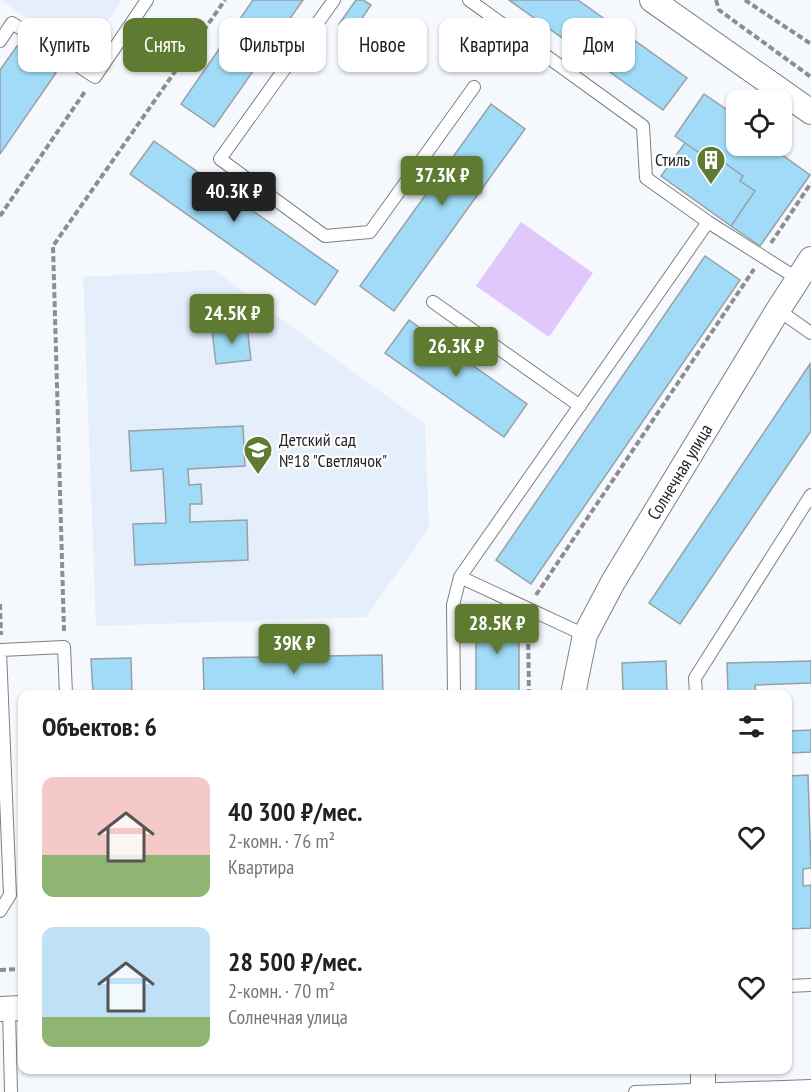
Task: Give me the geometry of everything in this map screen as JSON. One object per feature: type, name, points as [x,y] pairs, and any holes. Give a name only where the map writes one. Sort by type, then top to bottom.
[{"type":"street","points":[[652,0],[811,112]]},
{"type":"street","name":"Солнечная улица","points":[[574,690],[585,635],[613,582],[811,259]]},
{"type":"lane","points":[[0,41],[12,23],[95,77],[147,0]]},
{"type":"lane","points":[[334,0],[220,159],[326,236],[370,232],[474,87]]},
{"type":"lane","points":[[469,0],[643,126],[646,178],[708,222],[798,279]]},
{"type":"lane","points":[[454,690],[453,605],[460,577],[708,222]]},
{"type":"lane","points":[[433,302],[580,406]]},
{"type":"lane","points":[[778,310],[811,333]]},
{"type":"lane","points":[[696,690],[695,678],[811,495]]},
{"type":"lane","points":[[460,577],[585,635]]},
{"type":"lane","points":[[0,911],[10,895],[1,650],[64,646],[66,690]]},
{"type":"lane","points":[[792,986],[811,985]]},
{"type":"lane","points":[[10,1009],[11,1092]]},
{"type":"lane","points":[[635,1092],[703,1084],[811,1086]]},
{"type":"path","points":[[64,646],[53,246],[225,0]]},
{"type":"path","points":[[716,0],[719,10],[811,77]]},
{"type":"path","points":[[746,0],[811,44]]},
{"type":"path","points":[[0,216],[95,77]]},
{"type":"path","points":[[529,690],[527,608],[811,183]]},
{"type":"path","points":[[0,604],[1,650]]},
{"type":"path","points":[[0,970],[18,969]]},
{"type":"shaded area","points":[[0,0],[122,0],[110,18],[27,18]]},
{"type":"shaded area","points":[[521,222],[593,273],[549,337],[476,286]]},
{"type":"shaded area","name":"Детский сад №18 \"Светлячок\"","points":[[214,270],[425,424],[429,528],[366,617],[96,626],[83,277]]},
{"type":"building","points":[[253,0],[303,0],[290,18],[241,18]]},
{"type":"building","points":[[356,0],[363,0],[371,5],[362,18],[343,18]]},
{"type":"building","points":[[509,0],[578,0],[603,18],[562,18],[562,38],[550,29],[550,18],[534,18]]},
{"type":"building","points":[[635,41],[687,78],[663,110],[610,72],[635,72]]},
{"type":"building","points":[[17,46],[18,72],[56,73],[0,154],[0,70]]},
{"type":"building","points":[[219,49],[219,72],[253,72],[214,127],[181,104],[203,72],[207,72],[207,66]]},
{"type":"building","points":[[704,94],[726,109],[726,156],[784,156],[810,175],[760,246],[731,226],[755,191],[740,181],[743,176],[705,149],[701,154],[675,136]]},
{"type":"building","points":[[491,104],[525,129],[394,311],[360,286]]},
{"type":"building","points":[[154,141],[338,271],[315,305],[130,174]]},
{"type":"building","name":"Стиль","points":[[685,143],[701,154],[705,149],[743,176],[740,181],[755,191],[731,226],[661,176]]},
{"type":"building","points":[[705,256],[740,280],[531,584],[496,560]]},
{"type":"building","points":[[409,320],[527,404],[504,437],[385,353]]},
{"type":"building","points":[[247,326],[251,360],[216,364],[212,330]]},
{"type":"building","points":[[810,364],[811,431],[680,624],[649,603]]},
{"type":"building","points":[[243,426],[245,466],[188,469],[189,485],[201,484],[202,504],[190,504],[190,522],[247,520],[248,560],[135,565],[133,524],[166,523],[163,469],[131,471],[129,431]]},
{"type":"building","points":[[476,616],[519,616],[519,690],[476,690]]},
{"type":"building","points":[[382,655],[383,690],[204,690],[203,658]]},
{"type":"building","points":[[131,658],[132,690],[93,690],[91,659]]},
{"type":"building","points":[[666,661],[667,690],[623,690],[622,663]]},
{"type":"building","points":[[811,661],[811,683],[755,685],[756,690],[728,690],[727,663]]},
{"type":"building","points":[[811,730],[811,752],[792,753],[792,731]]},
{"type":"building","points":[[808,775],[811,868],[803,869],[803,886],[811,885],[811,928],[792,929],[792,776]]},
{"type":"place","name":"Стиль","points":[[711,186]]},
{"type":"place","name":"Детский сад №18 \"Светлячок\"","points":[[258,476]]}]
